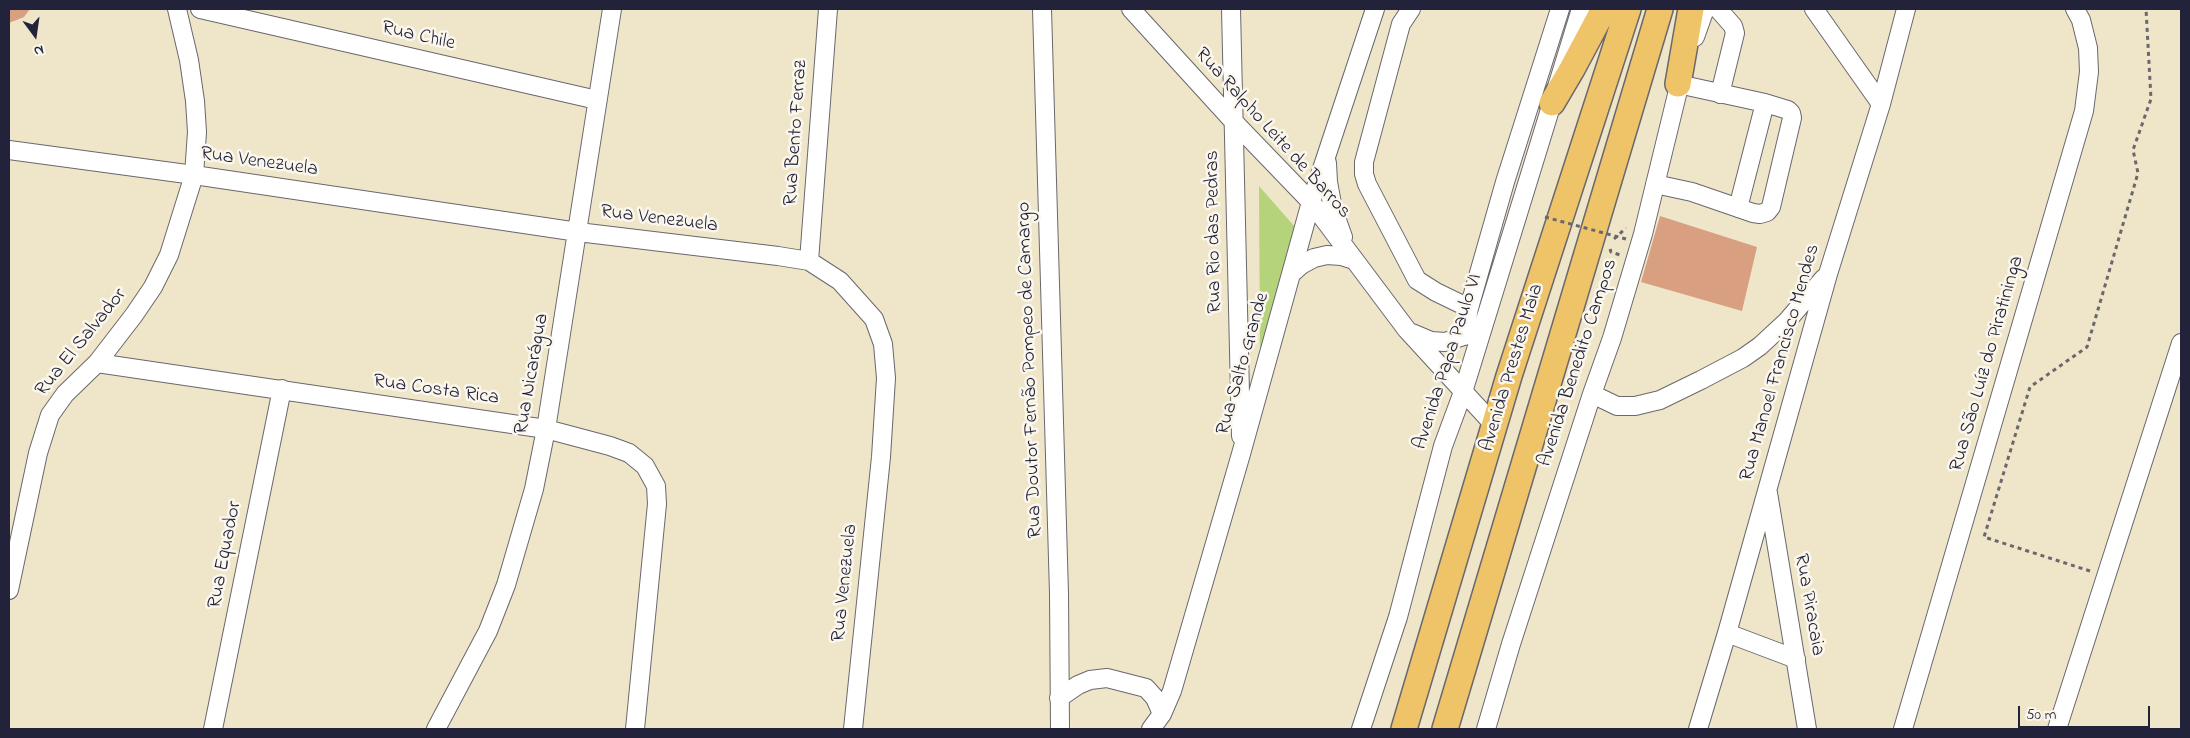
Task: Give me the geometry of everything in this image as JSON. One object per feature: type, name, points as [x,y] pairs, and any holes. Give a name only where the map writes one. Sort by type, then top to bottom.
[{"type":"highway","points":[[1552,103],[1604,9]]},
{"type":"highway","name":"Avenida Prestes Maia","points":[[1404,729],[1495,426],[1628,9]]},
{"type":"highway","name":"Avenida Prestes Maia","points":[[1445,729],[1660,9]]},
{"type":"highway","points":[[1678,84],[1691,9]]},
{"type":"street","name":"Rua El Salvador","points":[[9,590],[38,454],[50,415],[65,394],[97,363],[153,287],[169,255],[194,175],[197,132],[195,101],[189,60],[177,9]]},
{"type":"street","name":"Rua Chile","points":[[200,9],[597,100]]},
{"type":"street","name":"Rua Nicarágua","points":[[436,729],[488,631],[506,585],[534,489],[546,429],[612,9]]},
{"type":"street","name":"Rua Bento Ferraz","points":[[809,261],[828,9]]},
{"type":"street","name":"Rua Doutor Fernão Pompeo de Camargo","points":[[1042,9],[1058,583],[1060,729]]},
{"type":"street","name":"Rua Ralpho Leite de Barros","points":[[1131,9],[1234,122],[1311,202],[1407,330],[1495,426]]},
{"type":"street","name":"Rua Rio das Pedras","points":[[1231,9],[1241,454]]},
{"type":"street","name":"Rua Salto Grande","points":[[1151,729],[1162,714],[1172,691],[1241,454],[1311,202],[1375,9]]},
{"type":"street","points":[[1411,9],[1401,24],[1364,162],[1364,174],[1367,184],[1417,280],[1436,292],[1469,308]]},
{"type":"street","points":[[1464,336],[1469,308],[1505,182],[1560,9]]},
{"type":"street","name":"Avenida Papa Paulo VI","points":[[1360,729],[1398,617],[1443,446],[1463,392],[1581,9]]},
{"type":"street","name":"Avenida Benedito Campos","points":[[1486,729],[1511,644],[1612,338],[1643,234],[1678,84],[1705,9]]},
{"type":"street","points":[[1718,9],[1733,26],[1735,33],[1720,94]]},
{"type":"street","points":[[1814,9],[1880,104]]},
{"type":"street","name":"Rua Manoel Francisco Mendes","points":[[1698,729],[1906,9]]},
{"type":"street","name":"Rua São Luíz do Piratininga","points":[[1903,729],[2084,111],[2089,72],[2088,48],[2081,20],[2075,9]]},
{"type":"street","points":[[1655,184],[1692,192],[1760,214],[1767,212],[1771,208],[1792,118],[1788,110],[1765,103],[1678,84]]},
{"type":"street","points":[[1738,208],[1765,103]]},
{"type":"street","name":"Rua Venezuela","points":[[9,150],[194,175],[578,232],[768,254],[809,261],[840,281],[874,319],[883,344],[886,378],[880,457],[852,729]]},
{"type":"street","points":[[1327,155],[1328,182],[1334,209],[1342,235],[1354,260]]},
{"type":"street","points":[[1291,274],[1308,261],[1327,255],[1341,256],[1354,260]]},
{"type":"street","points":[[1592,394],[1617,406],[1635,406],[1660,400],[1729,366],[1760,346],[1787,322],[1828,274]]},
{"type":"street","points":[[1407,330],[1418,337],[1431,341],[1445,342],[1464,336],[1480,323],[1488,311]]},
{"type":"street","points":[[2057,729],[2181,343]]},
{"type":"street","name":"Rua Costa Rica","points":[[97,363],[546,429],[629,453],[645,466],[656,486],[657,504],[635,729]]},
{"type":"street","name":"Rua Equador","points":[[213,729],[282,389]]},
{"type":"street","name":"Rua Piracaia","points":[[1767,488],[1807,729]]},
{"type":"street","points":[[1727,634],[1796,659]]},
{"type":"street","points":[[1059,698],[1084,682],[1107,678],[1146,688],[1154,698],[1162,714]]},
{"type":"path","points":[[2106,576],[1984,537],[2030,387],[2087,347],[2138,173],[2133,150],[2151,99],[2146,9]]},
{"type":"path","points":[[1545,217],[1626,239]]},
{"type":"green space","points":[[1259,186],[1295,227],[1260,359]]},
{"type":"building","points":[[9,9],[30,9],[24,17],[9,23]]},
{"type":"building","points":[[1660,216],[1757,247],[1742,311],[1641,282]]}]
